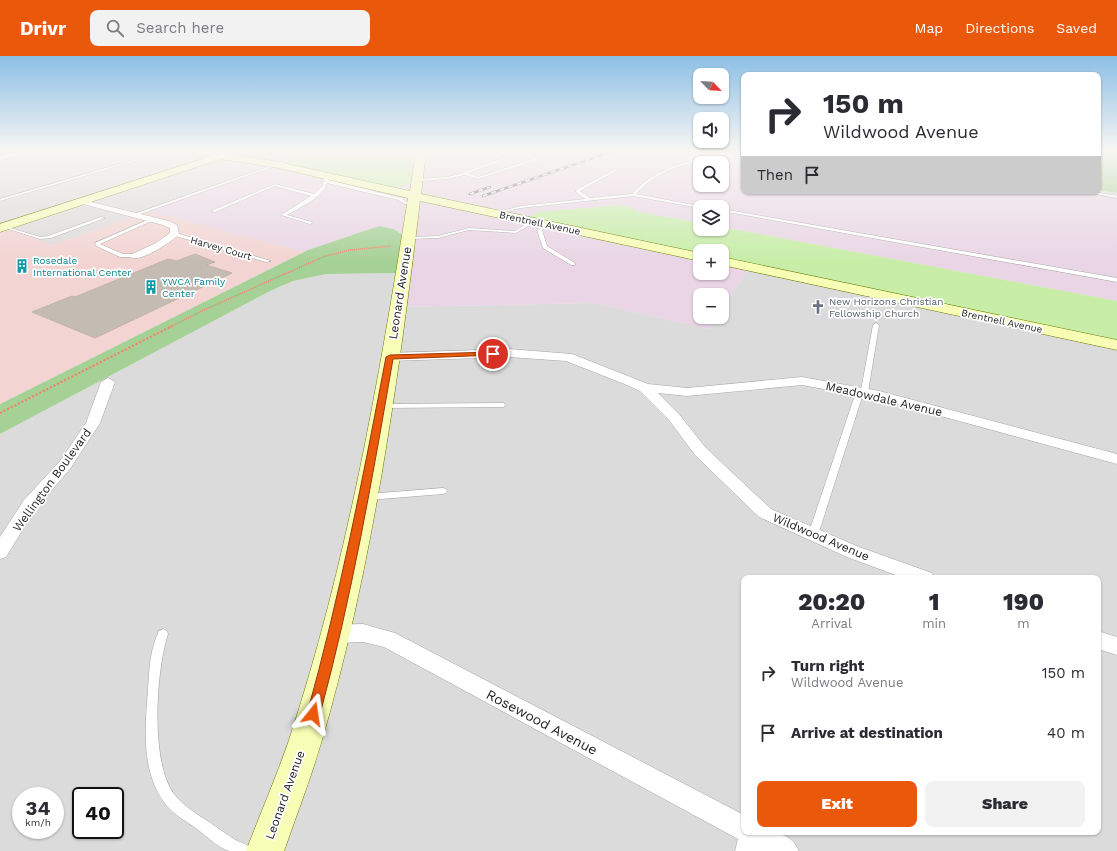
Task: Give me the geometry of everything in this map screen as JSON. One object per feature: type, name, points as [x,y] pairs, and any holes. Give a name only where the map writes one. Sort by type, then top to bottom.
[{"type":"street","points":[[2,227],[121,188]]},
{"type":"street","name":"Brentnell Avenue","points":[[390,188],[533,222],[693,255]]},
{"type":"street","name":"Leonard Avenue","points":[[265,851],[310,727],[335,634],[365,497],[382,406],[409,241],[416,188]]},
{"type":"street","name":"Harvey Court","points":[[82,201],[154,219],[174,227],[174,234],[159,245],[134,256]]},
{"type":"street","name":"Brentnell Avenue","points":[[729,262],[1117,345]]},
{"type":"street","name":"Wildwood Avenue","points":[[390,357],[509,353],[568,357],[646,388],[674,417],[700,451],[765,513],[853,552],[917,575]]},
{"type":"street","name":"Meadowdale Avenue","points":[[646,388],[687,392],[802,381],[862,392],[1117,459]]},
{"type":"street","name":"Wellington Boulevard","points":[[0,552],[30,504],[65,465],[93,423],[108,382]]},
{"type":"street","name":"Rosewood Avenue","points":[[335,634],[363,633],[388,639],[741,832]]},
{"type":"street","points":[[1101,641],[1117,646]]},
{"type":"street","name":"Rosewood Avenue","points":[[749,836],[786,851]]},
{"type":"lane","points":[[0,200],[41,188]]},
{"type":"lane","points":[[136,214],[210,188]]},
{"type":"lane","points":[[213,211],[270,188]]},
{"type":"lane","points":[[284,188],[316,196]]},
{"type":"lane","points":[[310,223],[283,215],[316,196],[322,188]]},
{"type":"lane","points":[[361,188],[400,199],[405,203],[415,193],[425,188]]},
{"type":"lane","points":[[378,193],[389,188]]},
{"type":"lane","points":[[582,188],[577,191],[590,200]]},
{"type":"lane","points":[[633,195],[638,188]]},
{"type":"lane","points":[[1100,194],[1117,197]]},
{"type":"lane","points":[[495,213],[521,207],[633,195],[693,205]]},
{"type":"lane","points":[[729,211],[1117,280]]},
{"type":"lane","points":[[2,227],[40,238],[49,237],[103,218]]},
{"type":"lane","points":[[134,256],[122,256],[98,245],[97,243],[154,219]]},
{"type":"lane","points":[[409,241],[438,237],[469,229],[516,232],[533,222]]},
{"type":"lane","points":[[548,224],[539,230],[545,247],[573,264]]},
{"type":"lane","name":"Harvey Court","points":[[174,234],[268,261]]},
{"type":"lane","points":[[814,535],[862,392],[876,325]]},
{"type":"lane","points":[[382,406],[501,405]]},
{"type":"lane","points":[[365,497],[443,491]]},
{"type":"lane","points":[[162,634],[154,664],[151,739],[156,772],[170,798],[197,822],[233,847],[244,851]]},
{"type":"path","points":[[0,413],[204,310],[323,257],[350,250],[409,241]]},
{"type":"shaded area","points":[[0,188],[213,188],[53,245],[3,228],[0,229]]},
{"type":"shaded area","points":[[211,188],[693,188],[693,192],[729,192],[729,188],[741,188],[741,194],[1101,194],[1101,190],[1117,193],[1117,301],[729,228],[729,200],[693,200],[693,222],[639,212],[624,205],[530,217],[693,252],[693,280],[729,280],[729,259],[751,264],[729,298],[729,288],[693,288],[693,324],[712,324],[709,329],[594,303],[391,307],[402,235],[394,229],[379,226],[304,252],[148,211]]},
{"type":"shaded area","points":[[148,211],[304,252],[0,404],[0,229],[3,227],[53,245]]},
{"type":"shaded area","points":[[751,264],[1117,340],[1117,851],[0,851],[0,434],[270,291],[293,281],[326,274],[396,273],[392,307],[594,303],[709,329],[712,324],[729,324],[729,298]]},
{"type":"green space","points":[[1101,188],[1117,188],[1117,193],[1101,190]]},
{"type":"green space","points":[[624,205],[639,212],[693,222],[693,236],[729,236],[729,228],[1117,301],[1117,340],[729,259],[729,244],[693,244],[693,252],[529,217],[537,212]]},
{"type":"green space","points":[[379,226],[394,229],[402,235],[396,273],[326,274],[293,281],[270,291],[0,434],[0,404],[308,250]]},
{"type":"building","name":"YWCA Family Center","points":[[195,254],[215,262],[206,265],[232,273],[95,338],[32,312],[72,296],[75,297],[168,259],[177,261]]},
{"type":"railway","points":[[470,194],[487,188]]},
{"type":"railway","points":[[483,196],[506,188]]},
{"type":"place","name":"Rosedale International Center","points":[[22,266]]},
{"type":"place","name":"YWCA Family Center","points":[[151,287]]},
{"type":"place","name":"New Horizons Christian Fellowship Church","points":[[818,307]]},
{"type":"route","points":[[313,714],[335,634],[360,521],[390,357],[493,354]]}]
